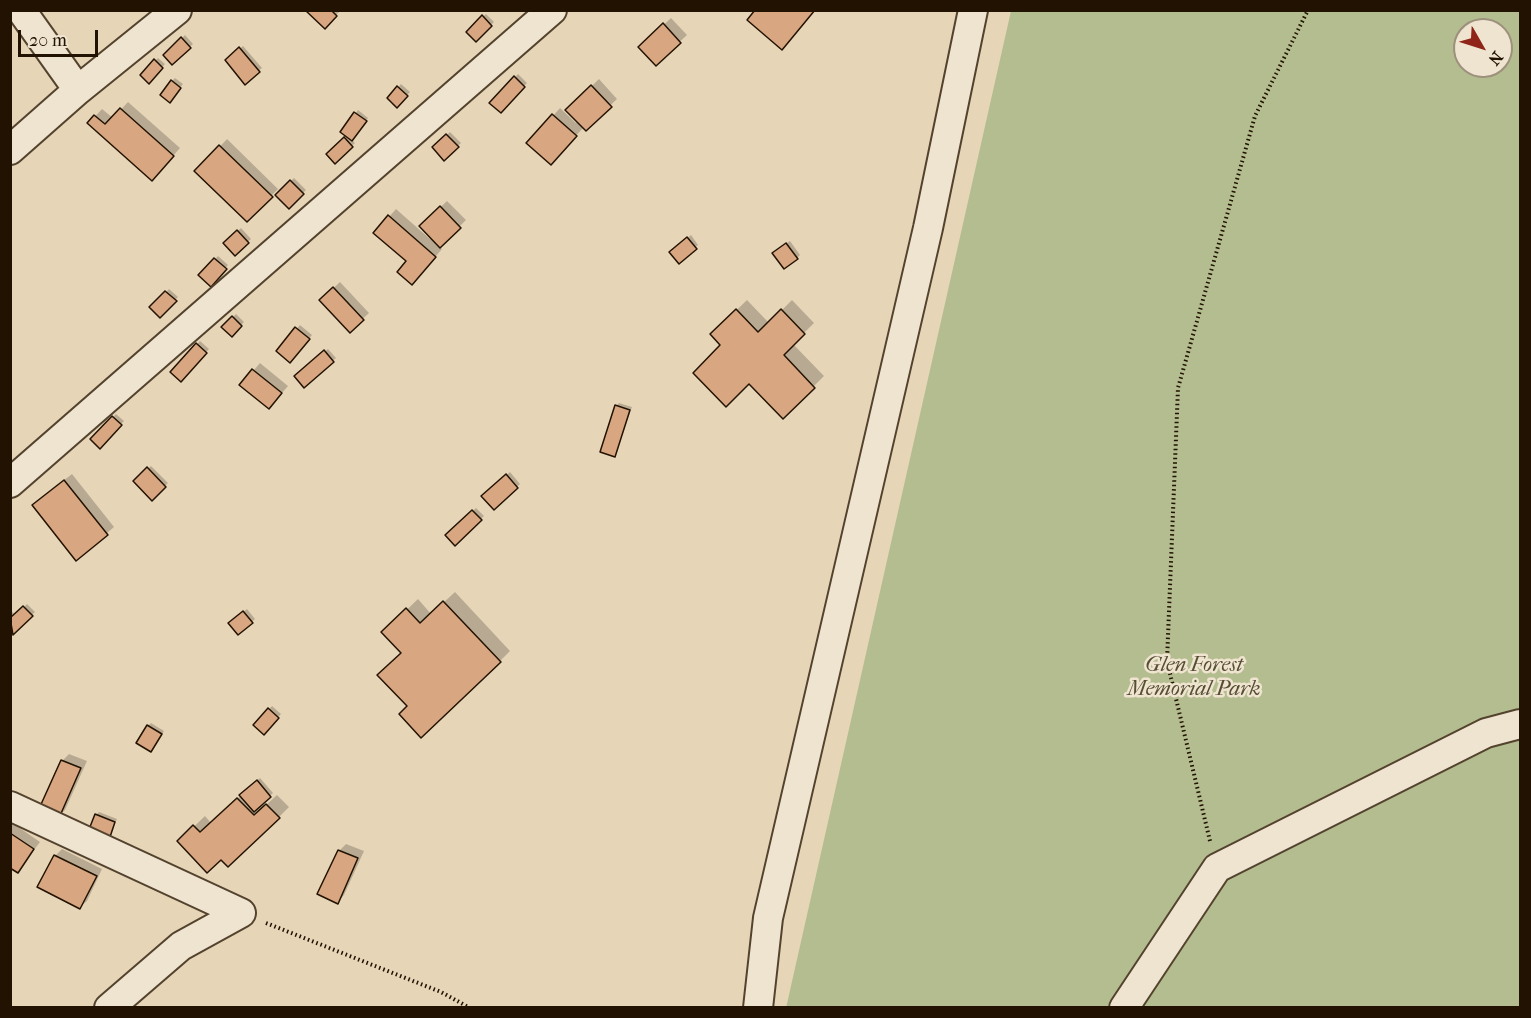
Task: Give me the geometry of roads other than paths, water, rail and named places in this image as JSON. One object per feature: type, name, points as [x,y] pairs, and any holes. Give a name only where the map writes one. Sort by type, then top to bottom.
[{"type":"street","points":[[21,10],[78,90]]},
{"type":"street","points":[[10,150],[78,90],[177,10]]},
{"type":"street","points":[[10,483],[552,10]]},
{"type":"street","points":[[758,1008],[768,918],[928,228],[973,10]]},
{"type":"street","points":[[1124,1008],[1217,868],[1486,733],[1521,724]]},
{"type":"street","points":[[10,806],[241,913],[181,946],[109,1008]]},
{"type":"park label","name":"Glen Forest Memorial Park","points":[[1194,678]]}]
